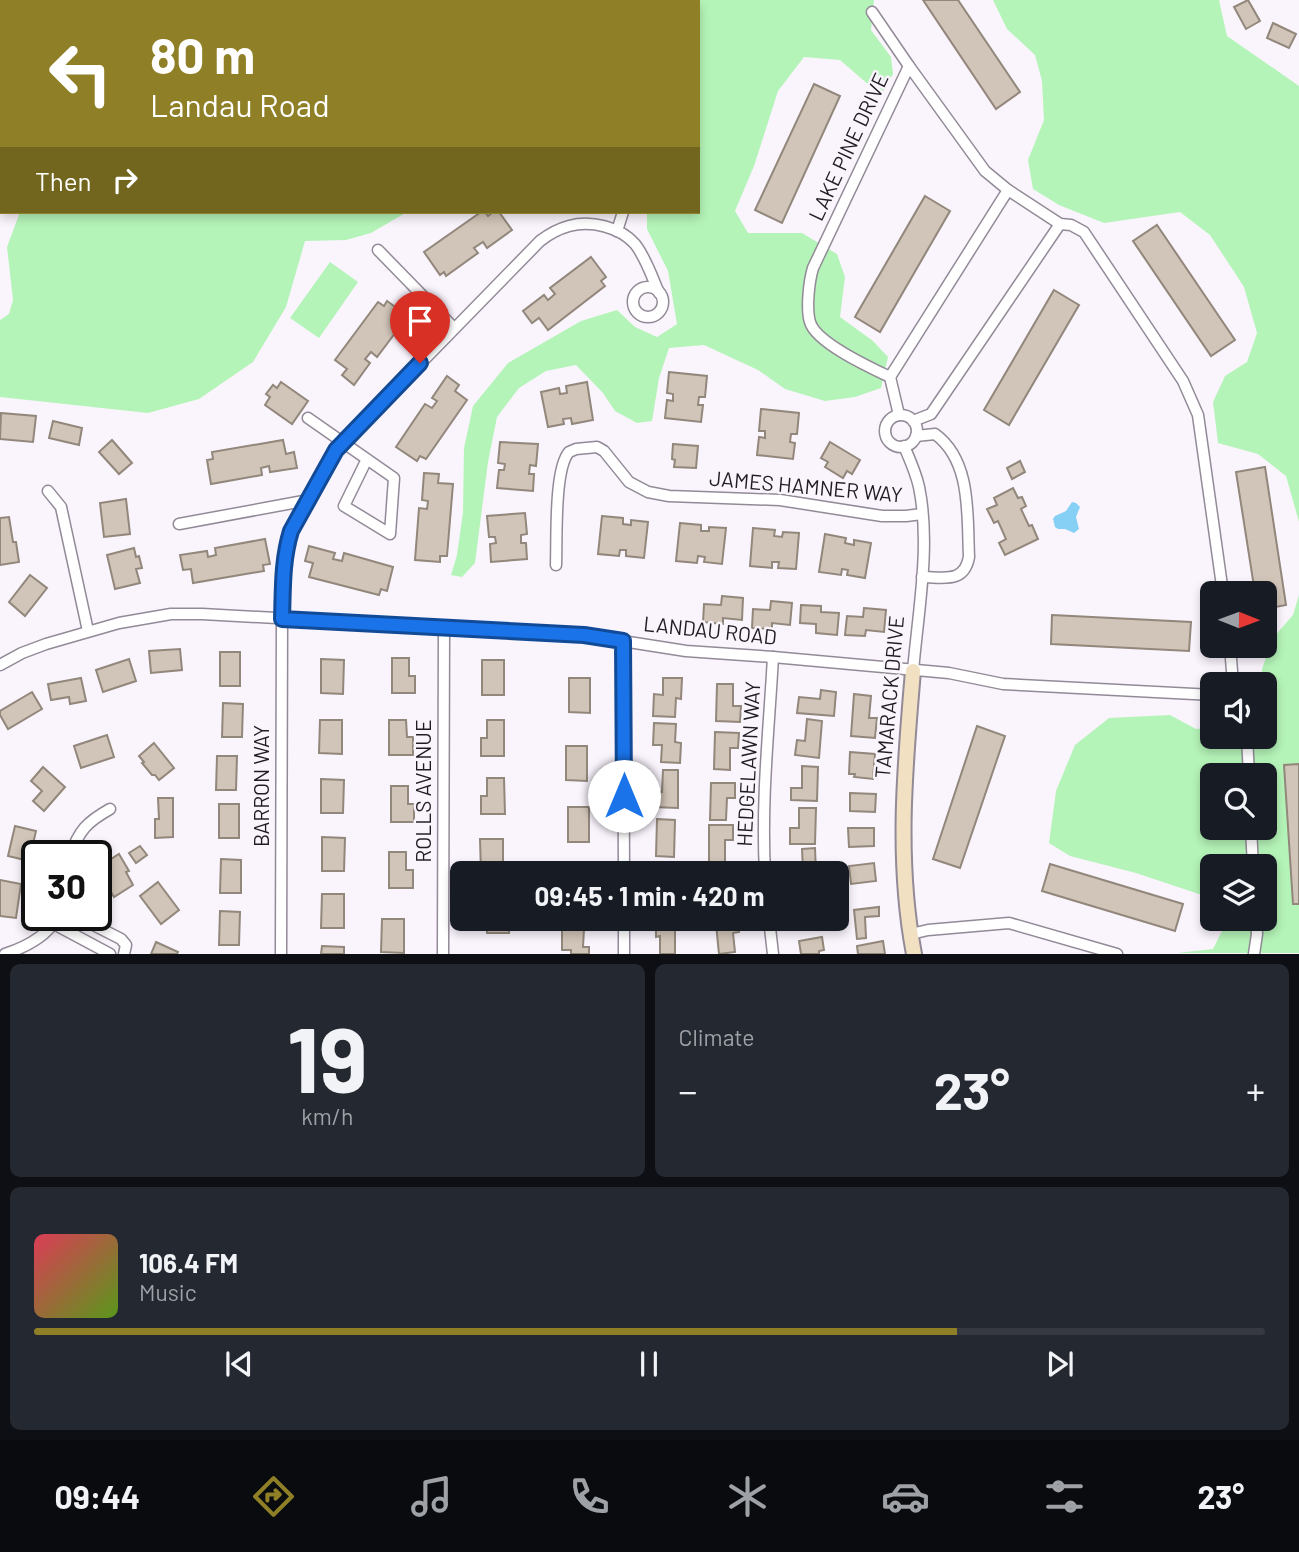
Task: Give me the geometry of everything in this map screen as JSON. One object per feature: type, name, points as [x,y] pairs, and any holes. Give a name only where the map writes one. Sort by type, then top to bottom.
[{"type":"street","points":[[872,12],[909,66]]},
{"type":"street","name":"LAKE PINE DRIVE","points":[[890,377],[838,351],[821,337],[810,324],[808,285],[813,268],[909,66],[985,171],[1008,190],[1060,224]]},
{"type":"street","points":[[899,415],[890,377],[1008,190]]},
{"type":"street","points":[[622,214],[617,231],[640,252],[659,293]]},
{"type":"street","points":[[913,421],[931,414],[1060,224],[1071,225],[1084,232],[1183,381],[1198,415],[1221,581]]},
{"type":"street","name":"BARRON WAY","points":[[281,954],[282,619],[284,566],[291,531],[336,450],[540,241],[551,233],[572,225],[604,226],[617,231]]},
{"type":"street","points":[[378,250],[454,328]]},
{"type":"street","points":[[904,415],[913,421],[916,436],[913,441],[904,446],[890,442],[885,428],[890,419],[904,415]]},
{"type":"street","points":[[308,418],[343,443],[367,459],[394,478],[390,534],[344,506],[367,459]]},
{"type":"street","points":[[916,436],[935,435],[953,453],[964,484],[967,503],[968,564],[963,572],[955,577],[922,577]]},
{"type":"street","name":"TAMARACK DRIVE","points":[[904,446],[919,487],[924,534],[903,816],[906,899],[914,954]]},
{"type":"street","name":"JAMES HAMNER WAY","points":[[556,565],[558,497],[563,462],[569,452],[589,447],[604,451],[629,482],[648,492],[669,496],[780,500],[882,516],[922,514]]},
{"type":"street","points":[[48,491],[61,507],[88,631]]},
{"type":"street","points":[[179,524],[309,499]]},
{"type":"street","name":"LANDAU ROAD","points":[[0,665],[22,653],[88,631],[171,614],[584,635],[676,650],[949,673],[1003,684],[1200,694]]},
{"type":"street","name":"ROLLS AVENUE","points":[[443,954],[444,628]]},
{"type":"street","points":[[623,641],[624,861]]},
{"type":"street","name":"HEDGELAWN WAY","points":[[764,861],[764,779],[773,657]]},
{"type":"street","points":[[77,840],[90,820],[110,809]]},
{"type":"street","points":[[911,934],[1009,923],[1117,954]]},
{"type":"street","points":[[5,954],[28,945],[47,931]]},
{"type":"street","points":[[73,931],[110,954]]},
{"type":"street","points":[[105,931],[121,939],[126,945],[124,954]]},
{"type":"street","points":[[624,931],[624,954]]},
{"type":"street","points":[[770,931],[773,954]]},
{"type":"street","points":[[1254,954],[1257,931]]},
{"type":"green space","points":[[700,0],[874,0],[871,30],[891,57],[893,74],[884,91],[870,86],[840,60],[804,57],[778,91],[754,166],[735,211],[748,233],[802,233],[837,254],[845,277],[840,317],[873,341],[888,357],[881,388],[855,397],[825,401],[785,389],[758,370],[704,345],[669,348],[659,378],[652,421],[637,423],[615,411],[603,393],[576,365],[546,371],[519,388],[497,417],[488,462],[475,563],[462,577],[451,575],[457,555],[463,512],[464,448],[473,406],[508,363],[581,321],[617,310],[635,327],[657,337],[677,324],[668,271],[647,229],[647,214],[700,214]]},
{"type":"green space","points":[[993,0],[1219,0],[1227,36],[1299,86],[1299,522],[1286,476],[1258,454],[1218,443],[1213,402],[1225,376],[1247,362],[1257,333],[1244,287],[1210,235],[1180,212],[1104,223],[1059,205],[1033,189],[1028,160],[1044,120],[1042,81],[1035,55],[1007,29]]},
{"type":"green space","points":[[19,214],[404,214],[371,233],[346,240],[305,241],[286,307],[253,362],[199,399],[148,413],[0,397],[0,320],[9,314],[13,300],[7,247]]},
{"type":"green space","points":[[330,262],[358,282],[319,338],[290,318]]},
{"type":"green space","points":[[1299,595],[1299,953],[1177,953],[1213,949],[1222,931],[1277,931],[1277,854],[1200,854],[1200,894],[1136,873],[1070,856],[1049,843],[1056,791],[1075,745],[1109,718],[1170,715],[1200,729],[1200,749],[1277,749],[1277,672],[1262,672],[1262,669],[1266,658],[1278,658],[1278,632],[1293,615]]},
{"type":"water","points":[[1072,502],[1080,507],[1076,517],[1079,529],[1074,533],[1055,527],[1053,519],[1066,511]]},
{"type":"building","points":[[923,0],[958,0],[1020,92],[996,109]]},
{"type":"building","points":[[1248,0],[1260,21],[1246,29],[1234,7]]},
{"type":"building","points":[[1273,23],[1296,34],[1289,48],[1267,38]]},
{"type":"building","points":[[814,84],[840,96],[782,223],[755,210]]},
{"type":"building","points":[[925,196],[950,211],[880,332],[855,317]]},
{"type":"building","points":[[478,214],[500,214],[512,230],[487,248],[483,242],[474,248],[478,253],[446,276],[444,272],[440,275],[424,252]]},
{"type":"building","points":[[1157,225],[1235,340],[1211,356],[1133,241]]},
{"type":"building","points":[[591,257],[606,277],[601,281],[605,286],[548,330],[539,318],[532,323],[523,311],[544,295],[548,300],[555,294],[550,288]]},
{"type":"building","points":[[1054,290],[1079,305],[1009,425],[984,410]]},
{"type":"building","points":[[387,301],[408,316],[377,357],[371,352],[365,359],[370,363],[354,385],[342,375],[347,369],[335,360],[378,302],[384,306]]},
{"type":"building","points":[[669,372],[707,376],[705,397],[699,397],[698,405],[703,405],[701,422],[665,418],[667,400],[673,401],[673,394],[667,393]]},
{"type":"building","points":[[447,376],[459,385],[455,391],[467,400],[426,459],[420,456],[417,461],[396,447],[425,404],[432,408],[437,401],[432,398]]},
{"type":"building","points":[[281,382],[308,401],[292,424],[265,405],[270,397],[266,394],[273,385],[277,388]]},
{"type":"building","points":[[587,382],[593,420],[572,424],[571,418],[563,419],[564,424],[548,427],[541,392],[559,388],[560,394],[567,393],[566,386]]},
{"type":"building","points":[[761,409],[799,413],[797,434],[791,434],[790,442],[795,443],[793,459],[757,455],[759,437],[765,438],[765,431],[759,431]]},
{"type":"building","points":[[1,413],[36,416],[33,442],[0,439]]},
{"type":"building","points":[[53,421],[82,428],[79,445],[49,438]]},
{"type":"building","points":[[112,440],[132,463],[119,474],[99,452]]},
{"type":"building","points":[[283,440],[286,454],[294,452],[297,468],[270,472],[269,466],[261,468],[262,475],[211,484],[207,460],[213,459],[212,452]]},
{"type":"building","points":[[500,442],[538,444],[536,466],[530,465],[529,474],[534,474],[533,491],[497,488],[499,470],[504,470],[505,464],[498,463]]},
{"type":"building","points":[[830,442],[860,460],[852,474],[847,471],[843,478],[825,467],[828,462],[821,458]]},
{"type":"building","points":[[673,444],[698,446],[696,468],[674,467]]},
{"type":"building","points":[[1020,461],[1025,472],[1012,479],[1007,468]]},
{"type":"building","points":[[1265,467],[1286,605],[1278,607],[1278,581],[1253,581],[1236,472]]},
{"type":"building","points":[[424,473],[439,474],[438,483],[453,484],[447,556],[440,556],[440,562],[415,560],[419,508],[427,509],[428,501],[422,500]]},
{"type":"building","points":[[1013,488],[1018,498],[1022,497],[1026,506],[1021,509],[1038,539],[1005,555],[999,543],[1006,539],[998,521],[994,523],[987,509],[997,505],[994,498]]},
{"type":"building","points":[[126,499],[130,534],[104,537],[100,503]]},
{"type":"building","points":[[525,513],[527,534],[521,535],[521,543],[526,543],[527,559],[491,562],[490,544],[496,543],[495,537],[489,537],[487,516]]},
{"type":"building","points":[[602,516],[623,518],[623,524],[631,525],[631,520],[648,522],[644,558],[626,556],[626,550],[620,550],[619,556],[598,554]]},
{"type":"building","points":[[9,517],[19,562],[0,565],[0,518]]},
{"type":"building","points":[[680,523],[701,525],[701,531],[709,531],[709,527],[726,528],[722,564],[704,562],[705,557],[698,556],[697,563],[676,561]]},
{"type":"building","points":[[753,528],[775,530],[774,536],[782,537],[783,532],[799,533],[796,569],[778,568],[779,562],[772,562],[772,568],[750,566]]},
{"type":"building","points":[[825,534],[846,538],[845,543],[854,545],[854,540],[871,543],[865,578],[847,575],[848,570],[842,569],[841,575],[819,572]]},
{"type":"building","points":[[265,539],[270,564],[263,565],[264,571],[193,583],[191,569],[183,570],[180,555],[207,551],[208,557],[216,555],[215,548]]},
{"type":"building","points":[[309,546],[335,553],[333,559],[342,561],[344,553],[393,567],[387,591],[381,589],[379,595],[309,577],[313,563],[305,561]]},
{"type":"building","points":[[134,548],[142,568],[136,569],[140,583],[115,589],[107,555]]},
{"type":"building","points":[[30,575],[47,588],[25,616],[9,602]]},
{"type":"building","points":[[722,596],[743,598],[742,620],[723,618],[723,624],[703,622],[704,604],[721,605]]},
{"type":"building","points":[[771,601],[792,603],[790,625],[772,623],[772,629],[752,628],[753,609],[770,610]]},
{"type":"building","points":[[801,605],[821,606],[821,612],[839,613],[837,635],[816,633],[816,624],[800,623]]},
{"type":"building","points":[[864,608],[886,610],[884,632],[866,630],[865,636],[845,635],[847,616],[863,617]]},
{"type":"building","points":[[1052,615],[1191,622],[1189,651],[1051,644]]},
{"type":"building","points":[[180,649],[182,670],[151,673],[149,651]]},
{"type":"building","points":[[220,652],[240,652],[240,686],[220,686]]},
{"type":"building","points":[[392,658],[409,658],[409,676],[415,676],[415,693],[392,693]]},
{"type":"building","points":[[129,659],[136,681],[103,692],[96,670]]},
{"type":"building","points":[[321,659],[344,660],[343,694],[321,693]]},
{"type":"building","points":[[482,660],[504,660],[504,695],[482,695]]},
{"type":"building","points":[[81,678],[86,701],[70,704],[69,697],[51,700],[48,684]]},
{"type":"building","points":[[569,678],[590,678],[590,713],[569,712]]},
{"type":"building","points":[[663,678],[682,678],[681,699],[676,698],[675,717],[653,716],[654,694],[663,695]]},
{"type":"building","points":[[717,684],[733,684],[733,706],[741,706],[740,722],[716,721]]},
{"type":"building","points":[[821,690],[836,692],[834,716],[797,713],[799,697],[820,699]]},
{"type":"building","points":[[32,692],[42,709],[8,729],[0,711]]},
{"type":"building","points":[[854,694],[871,696],[869,718],[877,718],[875,738],[851,736]]},
{"type":"building","points":[[223,703],[243,704],[242,737],[222,737]]},
{"type":"building","points":[[807,719],[822,721],[819,758],[795,755],[797,740],[805,741]]},
{"type":"building","points":[[320,720],[342,720],[342,754],[319,753]]},
{"type":"building","points":[[389,720],[406,720],[407,737],[413,737],[413,755],[389,755]]},
{"type":"building","points":[[487,720],[504,720],[504,756],[481,756],[481,738],[487,738]]},
{"type":"building","points":[[654,723],[676,724],[675,742],[681,743],[680,763],[661,762],[662,745],[653,745]]},
{"type":"building","points":[[977,726],[1005,736],[960,868],[933,859]]},
{"type":"building","points":[[715,732],[739,733],[738,748],[730,748],[730,770],[714,769]]},
{"type":"building","points":[[107,735],[114,757],[81,768],[74,746]]},
{"type":"building","points":[[154,743],[174,768],[159,780],[142,763],[144,762],[139,756]]},
{"type":"building","points":[[566,746],[587,746],[587,781],[566,780]]},
{"type":"building","points":[[850,752],[875,754],[873,779],[849,774]]},
{"type":"building","points":[[217,756],[237,756],[236,790],[216,790]]},
{"type":"building","points":[[1299,764],[1299,904],[1293,904],[1284,765]]},
{"type":"building","points":[[802,766],[818,767],[817,801],[791,800],[791,788],[802,788]]},
{"type":"building","points":[[43,767],[65,787],[44,811],[33,801],[42,791],[31,781]]},
{"type":"building","points":[[663,770],[678,770],[678,808],[653,807],[654,791],[662,792]]},
{"type":"building","points":[[487,778],[504,778],[505,814],[481,814],[481,796],[487,796]]},
{"type":"building","points":[[321,779],[344,780],[343,813],[321,813]]},
{"type":"building","points":[[711,783],[735,783],[735,798],[727,798],[726,820],[710,820]]},
{"type":"building","points":[[391,786],[408,786],[408,804],[414,804],[414,822],[391,822]]},
{"type":"building","points":[[850,793],[876,794],[875,812],[850,811]]},
{"type":"building","points":[[158,798],[173,798],[173,837],[155,838],[155,819],[159,819]]},
{"type":"building","points":[[219,804],[239,804],[239,838],[219,838]]},
{"type":"building","points":[[568,807],[589,807],[589,842],[568,842]]},
{"type":"building","points":[[799,808],[816,808],[815,844],[790,844],[790,828],[799,828]]},
{"type":"building","points":[[657,819],[675,820],[674,857],[656,856]]},
{"type":"building","points":[[709,825],[733,825],[733,840],[725,840],[725,861],[709,861]]},
{"type":"building","points":[[15,826],[36,831],[34,840],[21,840],[21,859],[8,856]]},
{"type":"building","points":[[848,828],[874,828],[874,846],[849,847]]},
{"type":"building","points":[[322,837],[345,838],[344,871],[322,871]]},
{"type":"building","points":[[480,839],[503,839],[503,861],[481,861]]},
{"type":"building","points":[[140,846],[147,855],[136,863],[129,853]]},
{"type":"building","points":[[815,848],[816,861],[803,861],[802,849]]},
{"type":"building","points":[[389,852],[406,852],[406,870],[413,870],[413,888],[389,888]]},
{"type":"building","points":[[119,854],[129,871],[126,872],[133,885],[114,897],[112,894],[112,858]]},
{"type":"building","points":[[221,859],[241,860],[241,893],[220,893]]},
{"type":"building","points":[[874,863],[876,881],[851,884],[849,866]]},
{"type":"building","points":[[1050,864],[1183,904],[1175,931],[1042,891]]},
{"type":"building","points":[[0,880],[21,884],[16,918],[0,916]]},
{"type":"building","points":[[158,882],[179,910],[161,924],[140,896]]},
{"type":"building","points":[[322,894],[344,894],[344,928],[321,928]]},
{"type":"building","points":[[879,907],[879,916],[865,917],[866,938],[857,939],[854,910]]},
{"type":"building","points":[[220,911],[240,912],[239,945],[219,945]]},
{"type":"building","points":[[382,919],[404,919],[404,953],[381,952]]},
{"type":"building","points":[[487,931],[509,931],[509,933]]},
{"type":"building","points":[[562,931],[584,931],[583,947],[589,947],[589,954],[571,954],[571,950],[562,950]]},
{"type":"building","points":[[656,931],[675,931],[675,954],[660,954],[660,936],[656,937]]},
{"type":"building","points":[[717,931],[739,931],[733,933],[735,952],[719,954]]},
{"type":"building","points":[[822,937],[824,950],[819,951],[819,954],[801,954],[799,941]]},
{"type":"building","points":[[883,941],[885,954],[858,954],[857,946]]},
{"type":"building","points":[[156,942],[178,952],[177,954],[151,954]]},
{"type":"building","points":[[322,946],[344,947],[344,954],[321,954]]},
{"type":"route","points":[[420,363],[336,450],[291,531],[284,566],[282,619],[584,635],[623,641],[624,796]]}]
